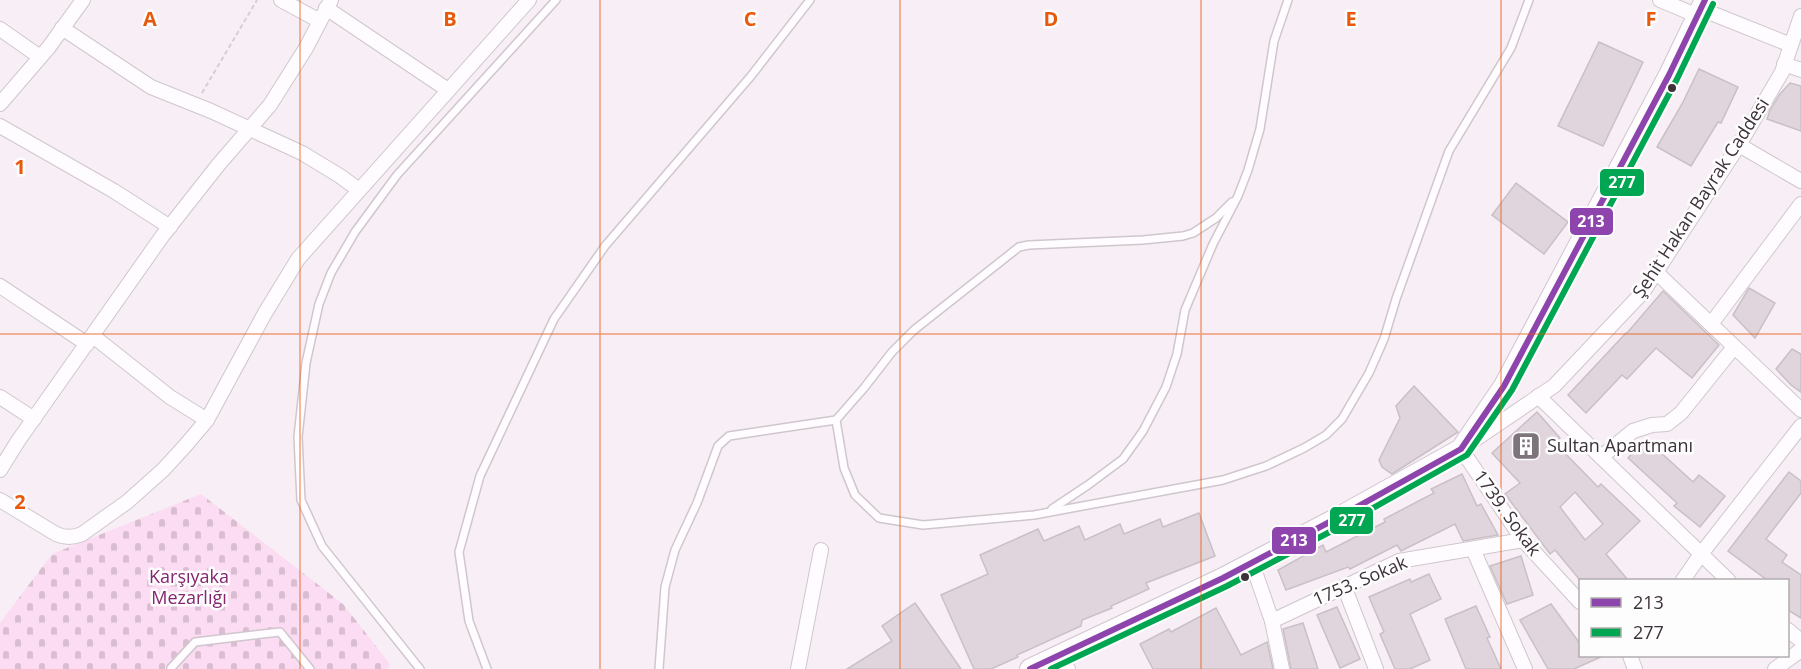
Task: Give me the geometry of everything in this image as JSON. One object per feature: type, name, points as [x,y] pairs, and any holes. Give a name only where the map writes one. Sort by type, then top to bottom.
[{"type":"main road","points":[[1030,669],[1064,661],[1252,563],[1461,449],[1504,386],[1670,75],[1702,8]]},
{"type":"street","points":[[0,104],[40,57],[83,0]]},
{"type":"street","points":[[281,0],[320,21]]},
{"type":"street","points":[[0,500],[56,534],[76,536],[127,501],[163,470],[207,420],[265,313],[298,259],[529,0]]},
{"type":"street","points":[[1660,0],[1702,8],[1791,45]]},
{"type":"street","points":[[0,470],[170,226],[270,105],[306,48],[328,4],[448,90]]},
{"type":"street","name":"Şehit Hakan Bayrak Caddesi","points":[[1461,449],[1554,386],[1643,292],[1739,145],[1782,72],[1801,16]]},
{"type":"street","points":[[62,28],[151,87],[250,129],[310,158],[359,190]]},
{"type":"street","points":[[0,29],[40,57]]},
{"type":"street","points":[[1784,64],[1801,70]]},
{"type":"street","points":[[0,126],[170,226]]},
{"type":"street","points":[[1739,145],[1801,181]]},
{"type":"street","points":[[1711,324],[1801,204]]},
{"type":"street","points":[[1656,272],[1801,410]]},
{"type":"street","points":[[0,286],[90,340],[170,397],[207,420]]},
{"type":"street","points":[[1601,457],[1633,431],[1667,423],[1681,413],[1734,347]]},
{"type":"street","points":[[1538,396],[1727,579]]},
{"type":"street","points":[[0,397],[34,419]]},
{"type":"street","points":[[1684,579],[1801,426]]},
{"type":"street","name":"1739. Sokak","points":[[1461,449],[1523,540],[1579,600]]},
{"type":"street","name":"1753. Sokak","points":[[1272,621],[1399,561],[1523,540]]},
{"type":"street","points":[[1473,549],[1525,669]]},
{"type":"street","points":[[798,669],[821,550]]},
{"type":"street","points":[[1252,563],[1272,621],[1282,669]]},
{"type":"street","points":[[1344,586],[1376,669]]},
{"type":"street","points":[[1789,631],[1801,641]]},
{"type":"street","points":[[1775,669],[1801,650]]},
{"type":"lane","points":[[420,669],[322,546],[301,500],[298,436],[306,363],[319,304],[332,273],[355,232],[397,175],[556,0]]},
{"type":"lane","points":[[487,669],[469,621],[459,552],[480,476],[554,319],[605,246],[751,76],[810,0]]},
{"type":"lane","points":[[1049,511],[1123,459],[1143,431],[1166,387],[1177,354],[1185,310],[1213,244],[1238,196],[1260,129],[1274,41],[1288,0]]},
{"type":"lane","points":[[836,420],[844,468],[855,495],[879,518],[923,525],[1034,515],[1223,480],[1266,466],[1326,435],[1342,419],[1369,373],[1384,339],[1449,151],[1511,48],[1529,0]]},
{"type":"lane","points":[[659,669],[665,587],[675,550],[697,503],[718,446],[729,436],[836,420],[892,352],[914,330],[1019,247],[1029,244],[1183,237],[1216,218],[1238,196]]},
{"type":"lane","points":[[171,668],[195,642],[280,632],[310,669]]},
{"type":"path","points":[[195,105],[257,0]]},
{"type":"green space","name":"Karşıyaka Mezarlığı","points":[[201,494],[343,604],[390,664],[388,669],[0,669],[0,623],[52,554]]},
{"type":"building","points":[[1599,42],[1643,62],[1603,146],[1558,126]]},
{"type":"building","points":[[1699,69],[1738,87],[1721,123],[1718,122],[1691,166],[1657,147]]},
{"type":"building","points":[[1790,83],[1801,86],[1801,131],[1767,119],[1780,94]]},
{"type":"building","points":[[1516,183],[1568,222],[1544,254],[1492,215]]},
{"type":"building","points":[[1749,288],[1775,303],[1755,338],[1733,315]]},
{"type":"building","points":[[1663,291],[1719,345],[1692,378],[1656,348],[1627,379],[1622,375],[1586,413],[1568,395]]},
{"type":"building","points":[[1792,349],[1801,354],[1801,392],[1776,369]]},
{"type":"building","points":[[1414,386],[1458,432],[1392,474],[1382,467],[1379,460],[1400,418],[1396,406]]},
{"type":"building","points":[[1537,412],[1560,438],[1555,443],[1598,487],[1601,484],[1640,521],[1606,554],[1627,579],[1579,579],[1555,550],[1550,554],[1505,494],[1520,483],[1492,453]],"holes":[[[1575,492],[1603,524],[1585,540],[1560,507]]]},
{"type":"building","points":[[1646,439],[1693,482],[1699,475],[1725,496],[1700,527],[1674,506],[1677,503],[1628,458]]},
{"type":"building","points":[[1789,472],[1801,481],[1801,493],[1766,539],[1787,555],[1782,562],[1801,575],[1801,618],[1789,611],[1789,579],[1766,579],[1728,551]]},
{"type":"building","points":[[1462,474],[1477,506],[1481,504],[1498,535],[1463,541],[1455,524],[1401,551],[1397,545],[1350,569],[1348,567],[1286,590],[1278,570],[1323,545],[1326,552],[1385,522],[1384,519],[1434,493],[1431,489]]},
{"type":"building","points":[[1199,513],[1215,556],[1146,583],[1149,589],[1082,620],[1081,626],[1017,655],[1018,657],[991,669],[974,669],[941,595],[988,574],[980,555],[1038,529],[1044,541],[1079,526],[1085,540],[1120,524],[1124,534],[1160,519],[1163,527]]},
{"type":"building","points":[[1521,556],[1533,595],[1507,604],[1490,566]]},
{"type":"building","points":[[1429,574],[1441,599],[1410,614],[1430,660],[1410,669],[1395,669],[1380,634],[1384,632],[1369,597],[1410,579],[1411,582]]},
{"type":"building","points":[[915,603],[961,669],[847,669],[892,641],[882,626]]},
{"type":"building","points":[[1551,604],[1579,642],[1579,657],[1601,657],[1574,669],[1548,669],[1520,620]]},
{"type":"building","points":[[1476,606],[1501,669],[1466,669],[1445,619]]},
{"type":"building","points":[[1337,607],[1360,659],[1340,668],[1317,615]]},
{"type":"building","points":[[1216,608],[1241,655],[1267,642],[1273,669],[1153,669],[1140,644],[1169,629],[1171,632]]},
{"type":"building","points":[[1303,623],[1318,669],[1291,669],[1283,629]]},
{"type":"transit line","name":"213","points":[[1030,669],[1223,578],[1461,449],[1504,386],[1669,75],[1705,0]]},
{"type":"transit line","name":"277","points":[[1051,669],[1227,586],[1343,525],[1467,455],[1512,390],[1677,79],[1713,4]]},
{"type":"place","name":"Sultan Apartmanı","points":[[1526,446]]}]
